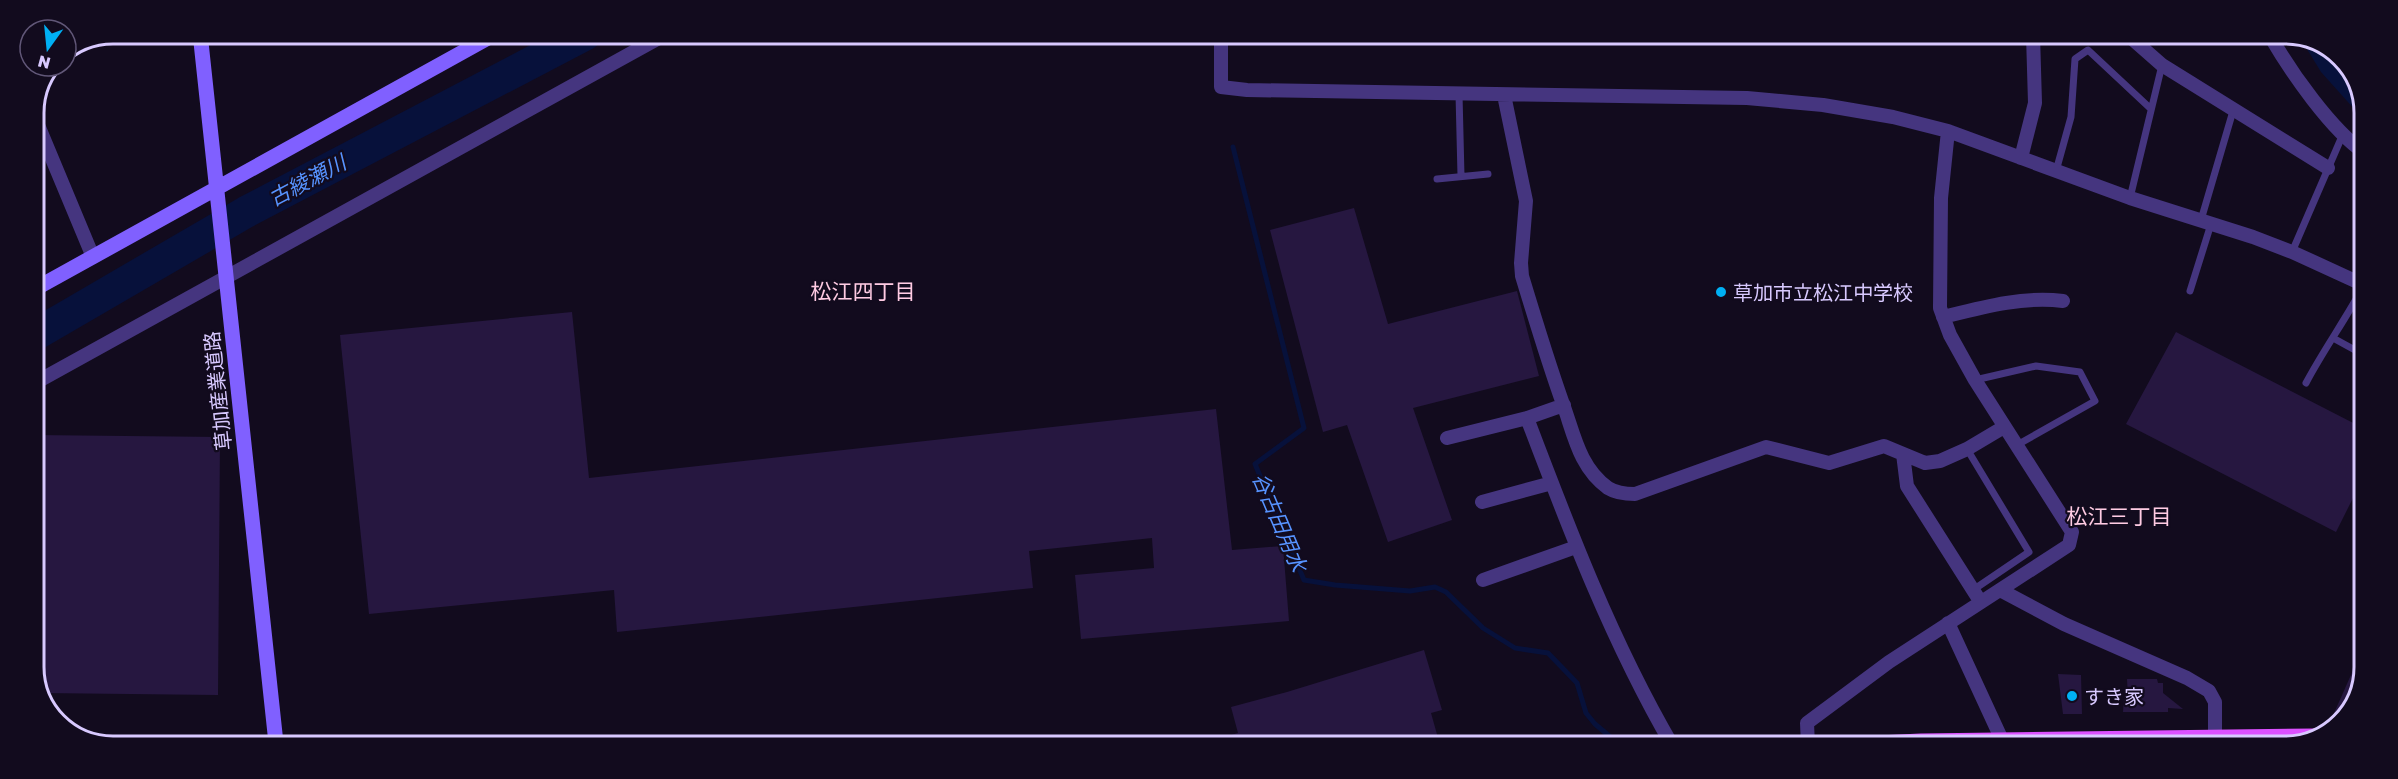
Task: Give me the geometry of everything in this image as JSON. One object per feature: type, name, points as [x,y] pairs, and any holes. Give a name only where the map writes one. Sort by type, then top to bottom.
[{"type":"main road","name":"草加産業道路","points":[[201,44],[275,736]]},
{"type":"main road","points":[[44,284],[217,193],[477,44]]},
{"type":"street","points":[[44,378],[225,274],[648,44]]},
{"type":"street","points":[[1221,44],[1221,87],[1247,90],[1786,100],[1893,117],[1948,131],[2130,198],[2292,252],[2354,280]]},
{"type":"street","points":[[2021,158],[2035,103],[2033,44]]},
{"type":"street","points":[[2138,44],[2162,65],[2328,168]]},
{"type":"street","points":[[2275,44],[2306,91],[2354,144]]},
{"type":"street","points":[[1504,95],[1526,201],[1522,276],[1575,443],[1590,470],[1610,489],[1622,494],[1635,494],[1766,447],[1829,463],[1884,447],[1925,463],[1940,461],[1967,449],[2004,427]]},
{"type":"street","points":[[1808,736],[1807,723],[1948,622],[1977,596],[2002,591],[2069,545],[2072,532],[1975,380],[1950,334],[1940,308],[1941,198],[1948,131]]},
{"type":"street","points":[[44,139],[93,257]]},
{"type":"street","points":[[1943,317],[2020,301],[2047,299],[2063,301]]},
{"type":"street","points":[[1447,438],[1527,418],[1564,405]]},
{"type":"street","points":[[1527,418],[1576,547],[1626,658],[1667,736]]},
{"type":"street","points":[[1903,454],[1907,486],[1977,596]]},
{"type":"street","points":[[1482,502],[1552,483]]},
{"type":"street","points":[[1483,580],[1576,547]]},
{"type":"street","points":[[2002,591],[2064,624],[2187,678],[2209,691],[2215,702],[2215,736]]},
{"type":"street","points":[[1948,622],[2000,736]]},
{"type":"lane","points":[[2056,171],[2071,117],[2075,59],[2088,50],[2151,109]]},
{"type":"lane","points":[[2130,198],[2162,65]]},
{"type":"lane","points":[[1459,94],[1461,177]]},
{"type":"lane","points":[[2190,291],[2233,111]]},
{"type":"lane","points":[[2292,252],[2343,134]]},
{"type":"lane","points":[[1437,179],[1488,174]]},
{"type":"lane","points":[[2306,383],[2354,302]]},
{"type":"lane","points":[[2333,338],[2354,350]]},
{"type":"lane","points":[[1975,380],[2036,366],[2080,372],[2095,401],[2017,445]]},
{"type":"lane","points":[[1967,449],[2029,552],[1977,596]]},
{"type":"shaded area","points":[[2306,47],[2324,55],[2337,67],[2349,86],[2354,109],[2321,72]]},
{"type":"building","points":[[1354,208],[1388,324],[1517,291],[1539,376],[1413,408],[1452,520],[1388,542],[1347,425],[1323,432],[1270,230]]},
{"type":"building","points":[[572,312],[589,478],[1216,409],[1232,550],[1283,546],[1289,621],[1081,639],[1075,575],[1154,568],[1152,538],[1029,551],[1033,588],[617,632],[614,590],[369,614],[340,335]]},
{"type":"building","points":[[2176,332],[2354,423],[2354,496],[2336,532],[2126,424]]},
{"type":"building","points":[[44,435],[220,437],[218,695],[49,693],[44,671]]},
{"type":"building","points":[[1424,650],[1442,710],[1431,713],[1437,736],[1228,736],[1238,733],[1231,707]]},
{"type":"building","points":[[2354,668],[2349,693],[2343,705],[2333,716]]},
{"type":"building","points":[[2058,674],[2081,675],[2082,714],[2063,714]]},
{"type":"building","points":[[2127,679],[2157,679],[2158,683],[2163,683],[2163,693],[2183,709],[2168,708],[2168,712],[2123,712],[2124,698],[2128,698]]},
{"type":"waterway","name":"古綾瀬川","points":[[44,330],[246,212],[567,44]]},
{"type":"waterway","name":"谷古田用水","points":[[1233,147],[1304,428],[1255,464],[1304,580],[1410,591],[1435,587],[1446,592],[1483,628],[1515,648],[1548,653],[1577,683],[1586,713],[1609,736]]},
{"type":"place","name":"草加市立松江中学校","points":[[1721,292]]},
{"type":"place","name":"すき家","points":[[2072,696]]},
{"type":"district","name":"松江四丁目","points":[[863,291]]},
{"type":"district","name":"松江三丁目","points":[[2119,516]]}]
